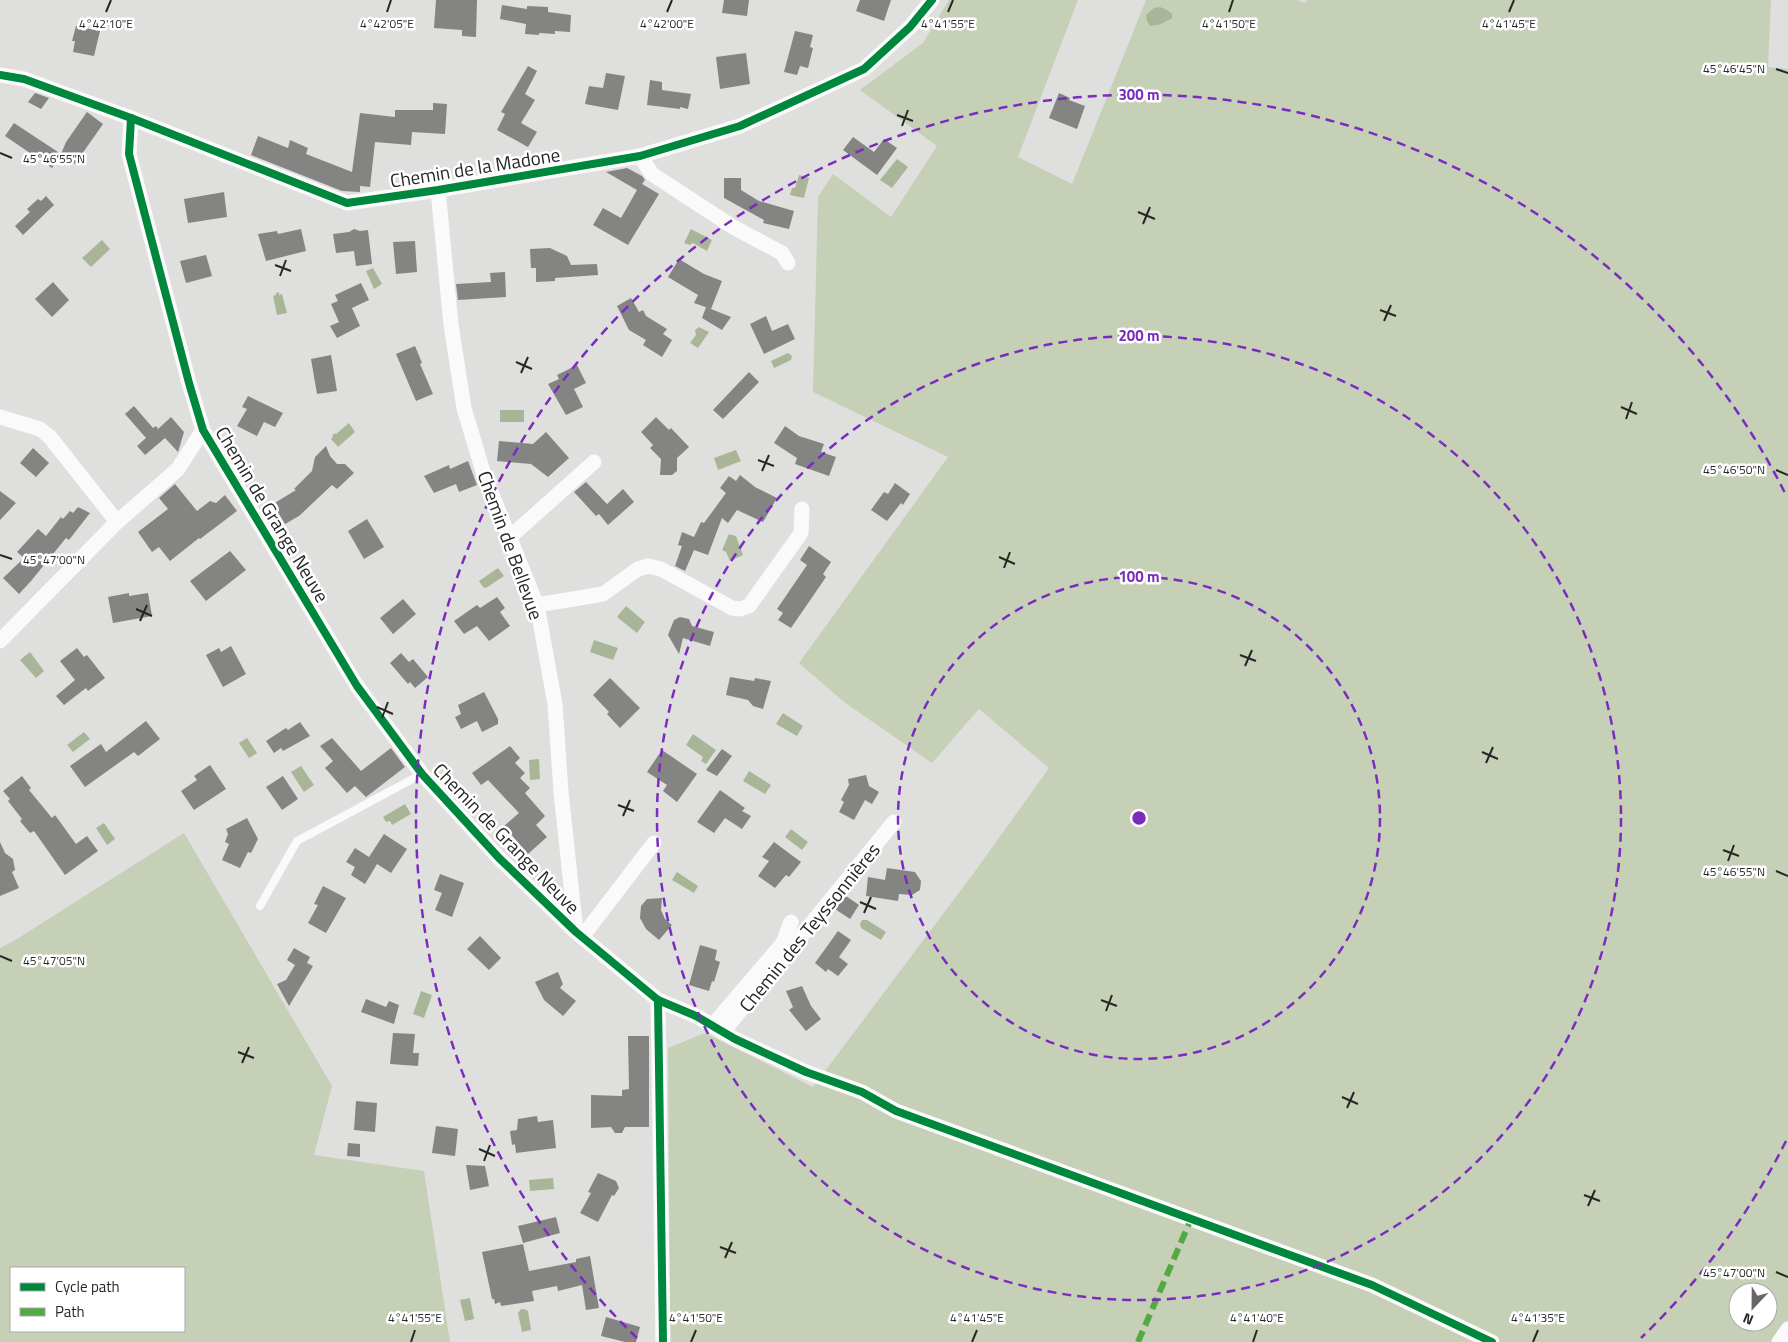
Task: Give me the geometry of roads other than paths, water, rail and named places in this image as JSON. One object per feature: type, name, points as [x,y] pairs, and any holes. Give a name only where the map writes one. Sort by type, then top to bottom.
[{"type":"street","name":"Chemin de la Madone","points":[[0,75],[24,80],[131,118],[347,204],[640,156],[740,126],[864,69],[910,27],[932,0]]},
{"type":"street","name":"Chemin de Grange Neuve","points":[[131,118],[129,154],[203,430],[357,686],[422,774],[499,858],[579,934],[658,1000],[696,1016],[735,1039],[806,1072],[862,1092],[896,1111],[1372,1285],[1492,1342]]},
{"type":"street","points":[[640,156],[652,174],[733,227],[782,253],[788,263]]},
{"type":"street","name":"Chemin de Bellevue","points":[[438,190],[451,325],[464,408],[484,475],[537,605],[555,704],[561,792],[579,934]]},
{"type":"street","points":[[0,417],[40,429],[50,437],[117,522]]},
{"type":"street","points":[[0,642],[117,522],[178,469],[203,430]]},
{"type":"street","points":[[509,538],[594,462]]},
{"type":"street","points":[[537,605],[603,594],[638,569],[648,566],[661,570],[732,608],[749,606],[801,533],[802,509]]},
{"type":"street","name":"Chemin des Teyssonnières","points":[[717,1029],[894,822]]},
{"type":"street","points":[[579,934],[654,843]]},
{"type":"street","name":"Chemin des Teyssonnières","points":[[717,1029],[783,943],[791,922]]},
{"type":"street","points":[[658,1000],[663,1342]]},
{"type":"street","points":[[1779,1342],[1788,1329]]},
{"type":"lane","name":"Chemin de Grange Neuve","points":[[260,906],[297,841],[422,774]]}]
